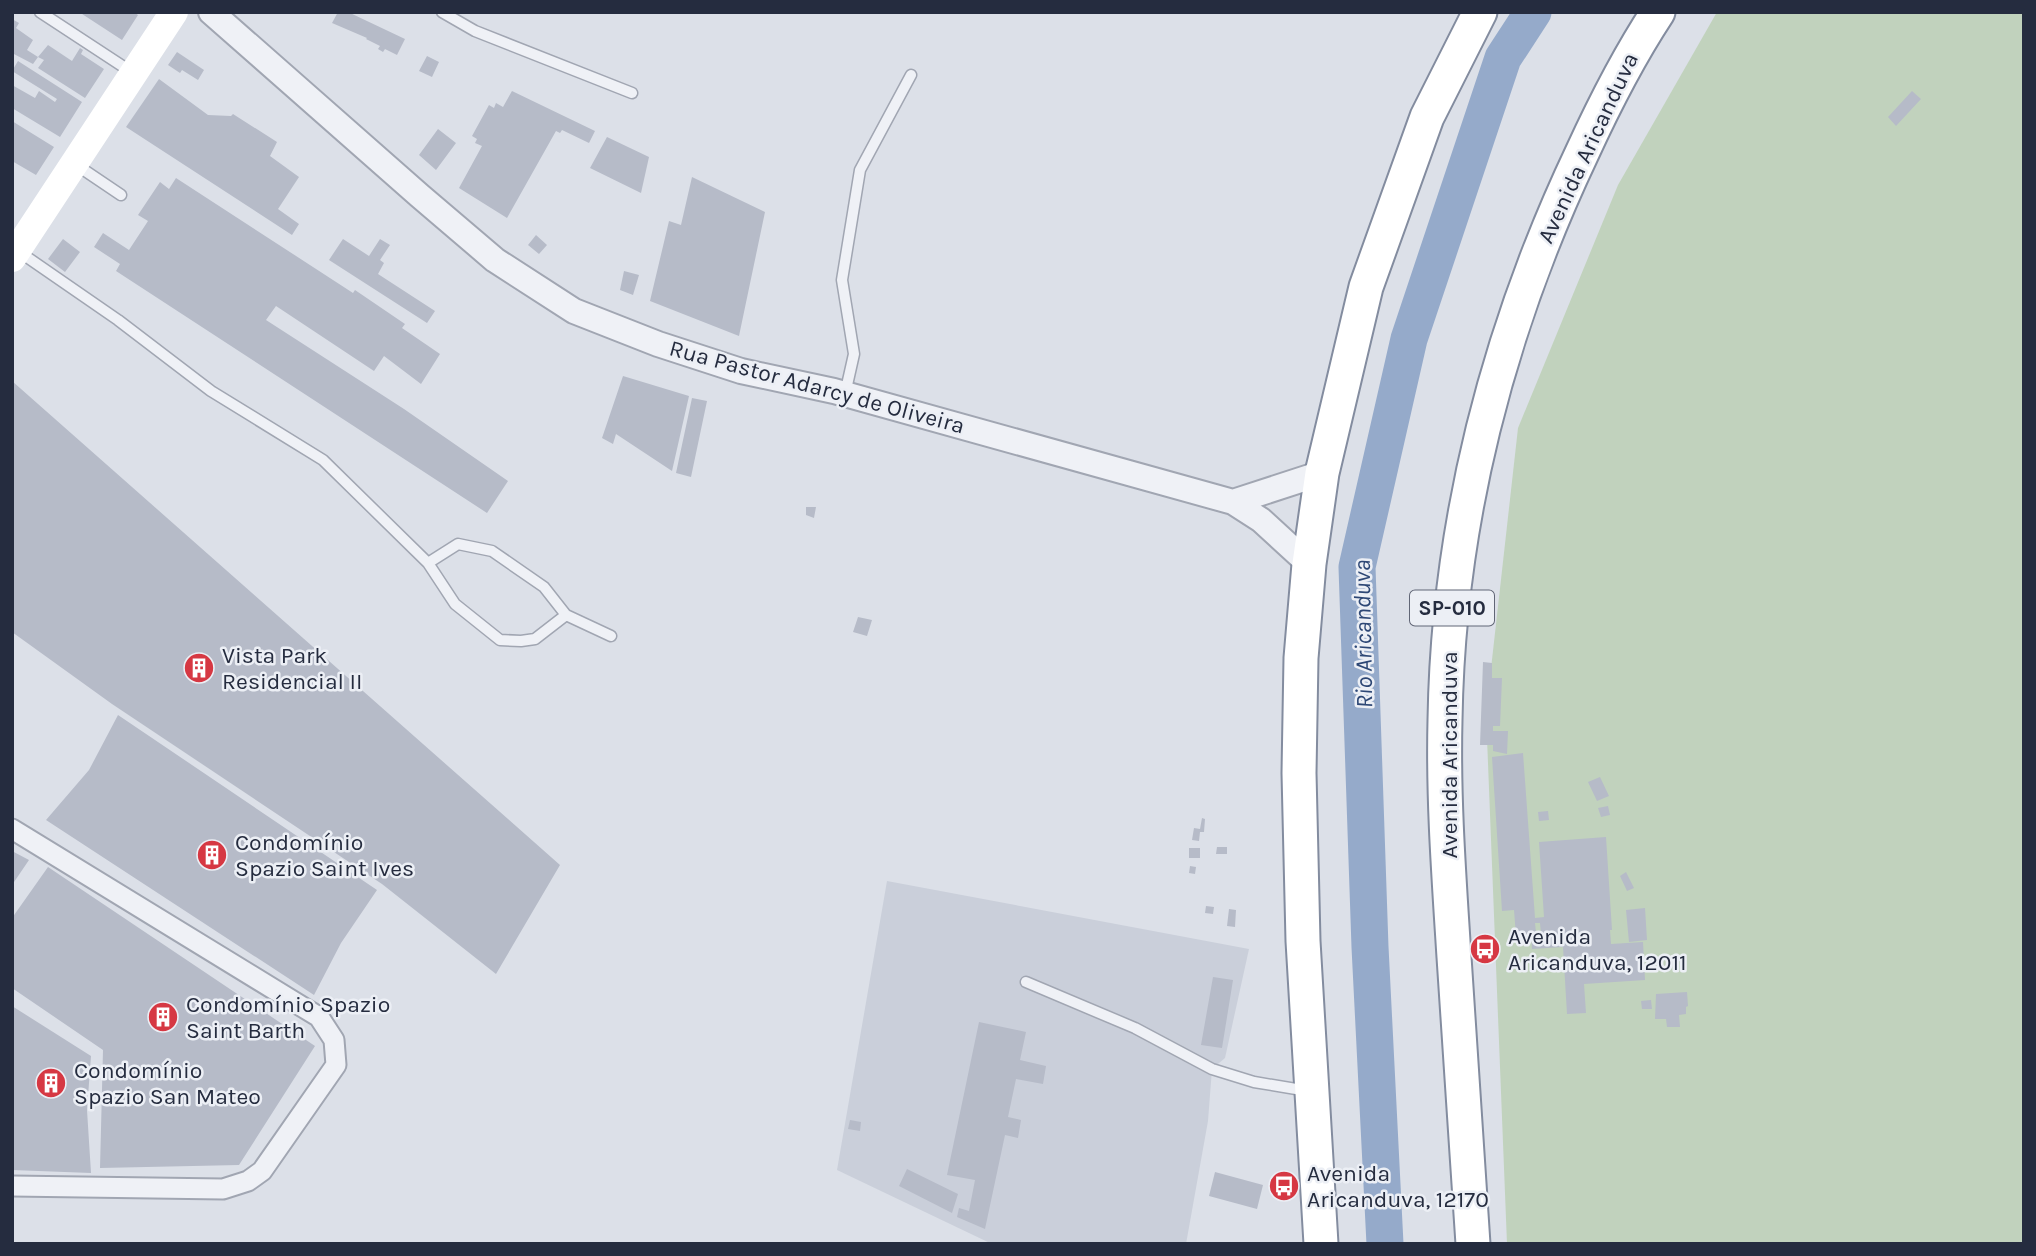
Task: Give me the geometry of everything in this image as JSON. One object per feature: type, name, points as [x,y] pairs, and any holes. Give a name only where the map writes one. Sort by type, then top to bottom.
[{"type":"highway","points":[[1321,1244],[1303,941],[1298,773],[1301,658],[1308,564],[1322,473],[1366,287],[1427,117],[1480,12]]},
{"type":"highway","name":"Avenida Aricanduva","points":[[1473,1244],[1449,869],[1445,720],[1452,607],[1467,496],[1500,360],[1553,213],[1603,109],[1658,12]]},
{"type":"main road","points":[[15,254],[174,12]]},
{"type":"street","name":"Rua Pastor Adarcy de Oliveira","points":[[211,12],[495,260],[574,311],[741,372],[845,394],[1233,502],[1261,520],[1308,564]]},
{"type":"street","points":[[1233,502],[1322,473]]},
{"type":"street","points":[[12,829],[319,1017],[334,1040],[336,1065],[262,1171],[248,1181],[223,1189],[12,1186]]},
{"type":"lane","points":[[40,12],[134,73]]},
{"type":"lane","points":[[442,12],[475,31],[632,93]]},
{"type":"lane","points":[[845,394],[854,354],[842,280],[860,170],[911,75]]},
{"type":"lane","points":[[74,163],[121,195]]},
{"type":"lane","points":[[15,254],[118,320],[211,391],[323,460],[428,563],[455,604],[500,640],[521,642],[535,639],[566,615]]},
{"type":"lane","points":[[428,563],[458,544],[492,551],[544,587],[566,615],[611,636]]},
{"type":"lane","points":[[1026,982],[1135,1028],[1212,1069],[1254,1082],[1312,1091]]},
{"type":"shaded area","points":[[887,881],[1249,949],[1225,1058],[1212,1069],[1208,1121],[1186,1244],[992,1244],[837,1170]]},
{"type":"green space","points":[[1717,12],[2024,12],[2024,1244],[1507,1244],[1486,713],[1518,428],[1618,185]]},
{"type":"building","points":[[79,12],[134,12],[138,15],[122,40]]},
{"type":"building","points":[[338,12],[348,12],[405,39],[397,55],[385,49],[383,52],[378,49],[380,46],[367,38],[332,23]]},
{"type":"building","points":[[12,19],[19,23],[16,28],[33,40],[27,50],[38,57],[33,64],[12,53]]},
{"type":"building","points":[[48,45],[72,61],[80,48],[83,50],[81,54],[104,69],[85,98],[38,68],[44,60],[38,57]]},
{"type":"building","points":[[177,52],[204,70],[198,80],[168,65]]},
{"type":"building","points":[[427,56],[439,62],[432,77],[419,71]]},
{"type":"building","points":[[18,61],[82,102],[60,137],[12,108],[12,85],[35,98],[39,91],[55,102],[57,99],[12,71]]},
{"type":"building","points":[[159,79],[208,115],[233,114],[277,142],[270,156],[299,177],[278,209],[299,224],[292,235],[126,127]]},
{"type":"building","points":[[512,91],[595,131],[589,143],[562,130],[560,133],[556,131],[507,218],[459,188],[482,146],[475,143],[477,139],[472,136],[489,105],[494,108],[496,103],[503,107]]},
{"type":"building","points":[[1912,91],[1921,99],[1896,126],[1888,117]]},
{"type":"building","points":[[12,121],[54,147],[36,175],[12,161]]},
{"type":"building","points":[[438,129],[456,143],[436,170],[419,155]]},
{"type":"building","points":[[607,137],[649,157],[641,193],[590,168]]},
{"type":"building","points":[[692,177],[765,212],[739,336],[650,301],[669,221],[681,225]]},
{"type":"building","points":[[176,178],[353,293],[355,290],[405,324],[402,328],[440,354],[421,384],[384,356],[374,371],[276,306],[266,320],[404,409],[508,481],[487,513],[116,271],[120,264],[94,247],[103,233],[129,250],[148,221],[138,215],[160,182],[169,189]]},
{"type":"building","points":[[536,235],[547,245],[539,254],[528,245]]},
{"type":"building","points":[[63,239],[80,252],[65,272],[48,259]]},
{"type":"building","points":[[343,239],[369,256],[380,239],[390,245],[380,260],[384,263],[378,274],[435,311],[427,323],[329,260]]},
{"type":"building","points":[[624,271],[639,275],[633,295],[620,290]]},
{"type":"building","points":[[623,376],[689,396],[672,471],[616,434],[613,444],[602,438]]},
{"type":"building","name":"Vista Park Residencial II","points":[[12,381],[560,865],[496,974],[382,884],[112,704],[12,632]]},
{"type":"building","points":[[692,398],[707,401],[691,477],[676,473]]},
{"type":"building","points":[[806,507],[816,507],[814,518],[806,515]]},
{"type":"building","points":[[858,617],[872,620],[867,636],[853,632]]},
{"type":"building","points":[[1483,662],[1492,663],[1492,678],[1502,678],[1500,726],[1493,726],[1493,731],[1508,731],[1507,754],[1493,751],[1493,745],[1480,745]]},
{"type":"building","name":"Condomínio Spazio Saint Ives","points":[[118,715],[377,890],[341,943],[314,995],[46,820],[89,770]]},
{"type":"building","points":[[1523,753],[1535,918],[1544,917],[1539,842],[1606,837],[1611,944],[1643,942],[1645,980],[1584,984],[1586,1013],[1567,1014],[1563,947],[1532,949],[1531,935],[1516,936],[1514,910],[1502,911],[1492,757]],"holes":[[[1535,923],[1540,923],[1541,933],[1536,933]]]},
{"type":"building","points":[[1600,777],[1609,796],[1597,801],[1588,782]]},
{"type":"building","points":[[1608,806],[1610,815],[1601,817],[1598,808]]},
{"type":"building","points":[[1548,811],[1549,820],[1539,821],[1538,812]]},
{"type":"building","points":[[1202,818],[1205,819],[1204,832],[1200,832],[1199,841],[1192,840],[1194,828],[1200,829]]},
{"type":"building","points":[[1217,847],[1227,847],[1227,854],[1216,854]]},
{"type":"building","points":[[1189,848],[1200,848],[1200,858],[1189,858]]},
{"type":"building","points":[[12,851],[29,860],[12,885]]},
{"type":"building","points":[[1190,866],[1196,867],[1195,874],[1189,873]]},
{"type":"building","name":"Condomínio Spazio Saint Barth","points":[[48,867],[315,1046],[239,1165],[100,1168],[103,1050],[12,988],[12,918]]},
{"type":"building","points":[[1626,872],[1634,888],[1627,891],[1620,876]]},
{"type":"building","points":[[1206,906],[1214,907],[1213,914],[1205,913]]},
{"type":"building","points":[[1645,908],[1647,940],[1629,942],[1626,910]]},
{"type":"building","points":[[1229,909],[1236,910],[1235,927],[1227,926]]},
{"type":"building","points":[[1213,977],[1233,980],[1222,1048],[1201,1045]]},
{"type":"building","points":[[1687,992],[1688,1006],[1686,1014],[1679,1015],[1680,1027],[1667,1027],[1666,1019],[1655,1019],[1656,994]]},
{"type":"building","points":[[1651,1000],[1652,1009],[1642,1009],[1641,1001]]},
{"type":"building","name":"Condomínio Spazio San Mateo","points":[[12,1006],[91,1056],[87,1110],[91,1173],[12,1170]]},
{"type":"building","points":[[979,1022],[1026,1032],[1020,1060],[1046,1066],[1043,1084],[1016,1079],[1008,1117],[1021,1120],[1018,1138],[1005,1135],[985,1229],[957,1217],[959,1208],[969,1211],[975,1180],[947,1175]]},
{"type":"building","points":[[850,1120],[861,1122],[860,1131],[848,1129]]},
{"type":"building","points":[[907,1169],[958,1194],[952,1213],[899,1186]]},
{"type":"building","points":[[1215,1172],[1263,1185],[1257,1209],[1209,1196]]},
{"type":"waterway","name":"Rio Aricanduva","points":[[1385,1244],[1370,947],[1357,567],[1409,339],[1503,58],[1533,12]]},
{"type":"place","name":"Vista Park Residencial II","points":[[199,668]]},
{"type":"place","name":"Condomínio Spazio Saint Ives","points":[[212,855]]},
{"type":"place","name":"Avenida Aricanduva, 12011","points":[[1485,949]]},
{"type":"place","name":"Condomínio Spazio Saint Barth","points":[[163,1017]]},
{"type":"place","name":"Condomínio Spazio San Mateo","points":[[51,1083]]},
{"type":"place","name":"Avenida Aricanduva, 12170","points":[[1284,1186]]}]
